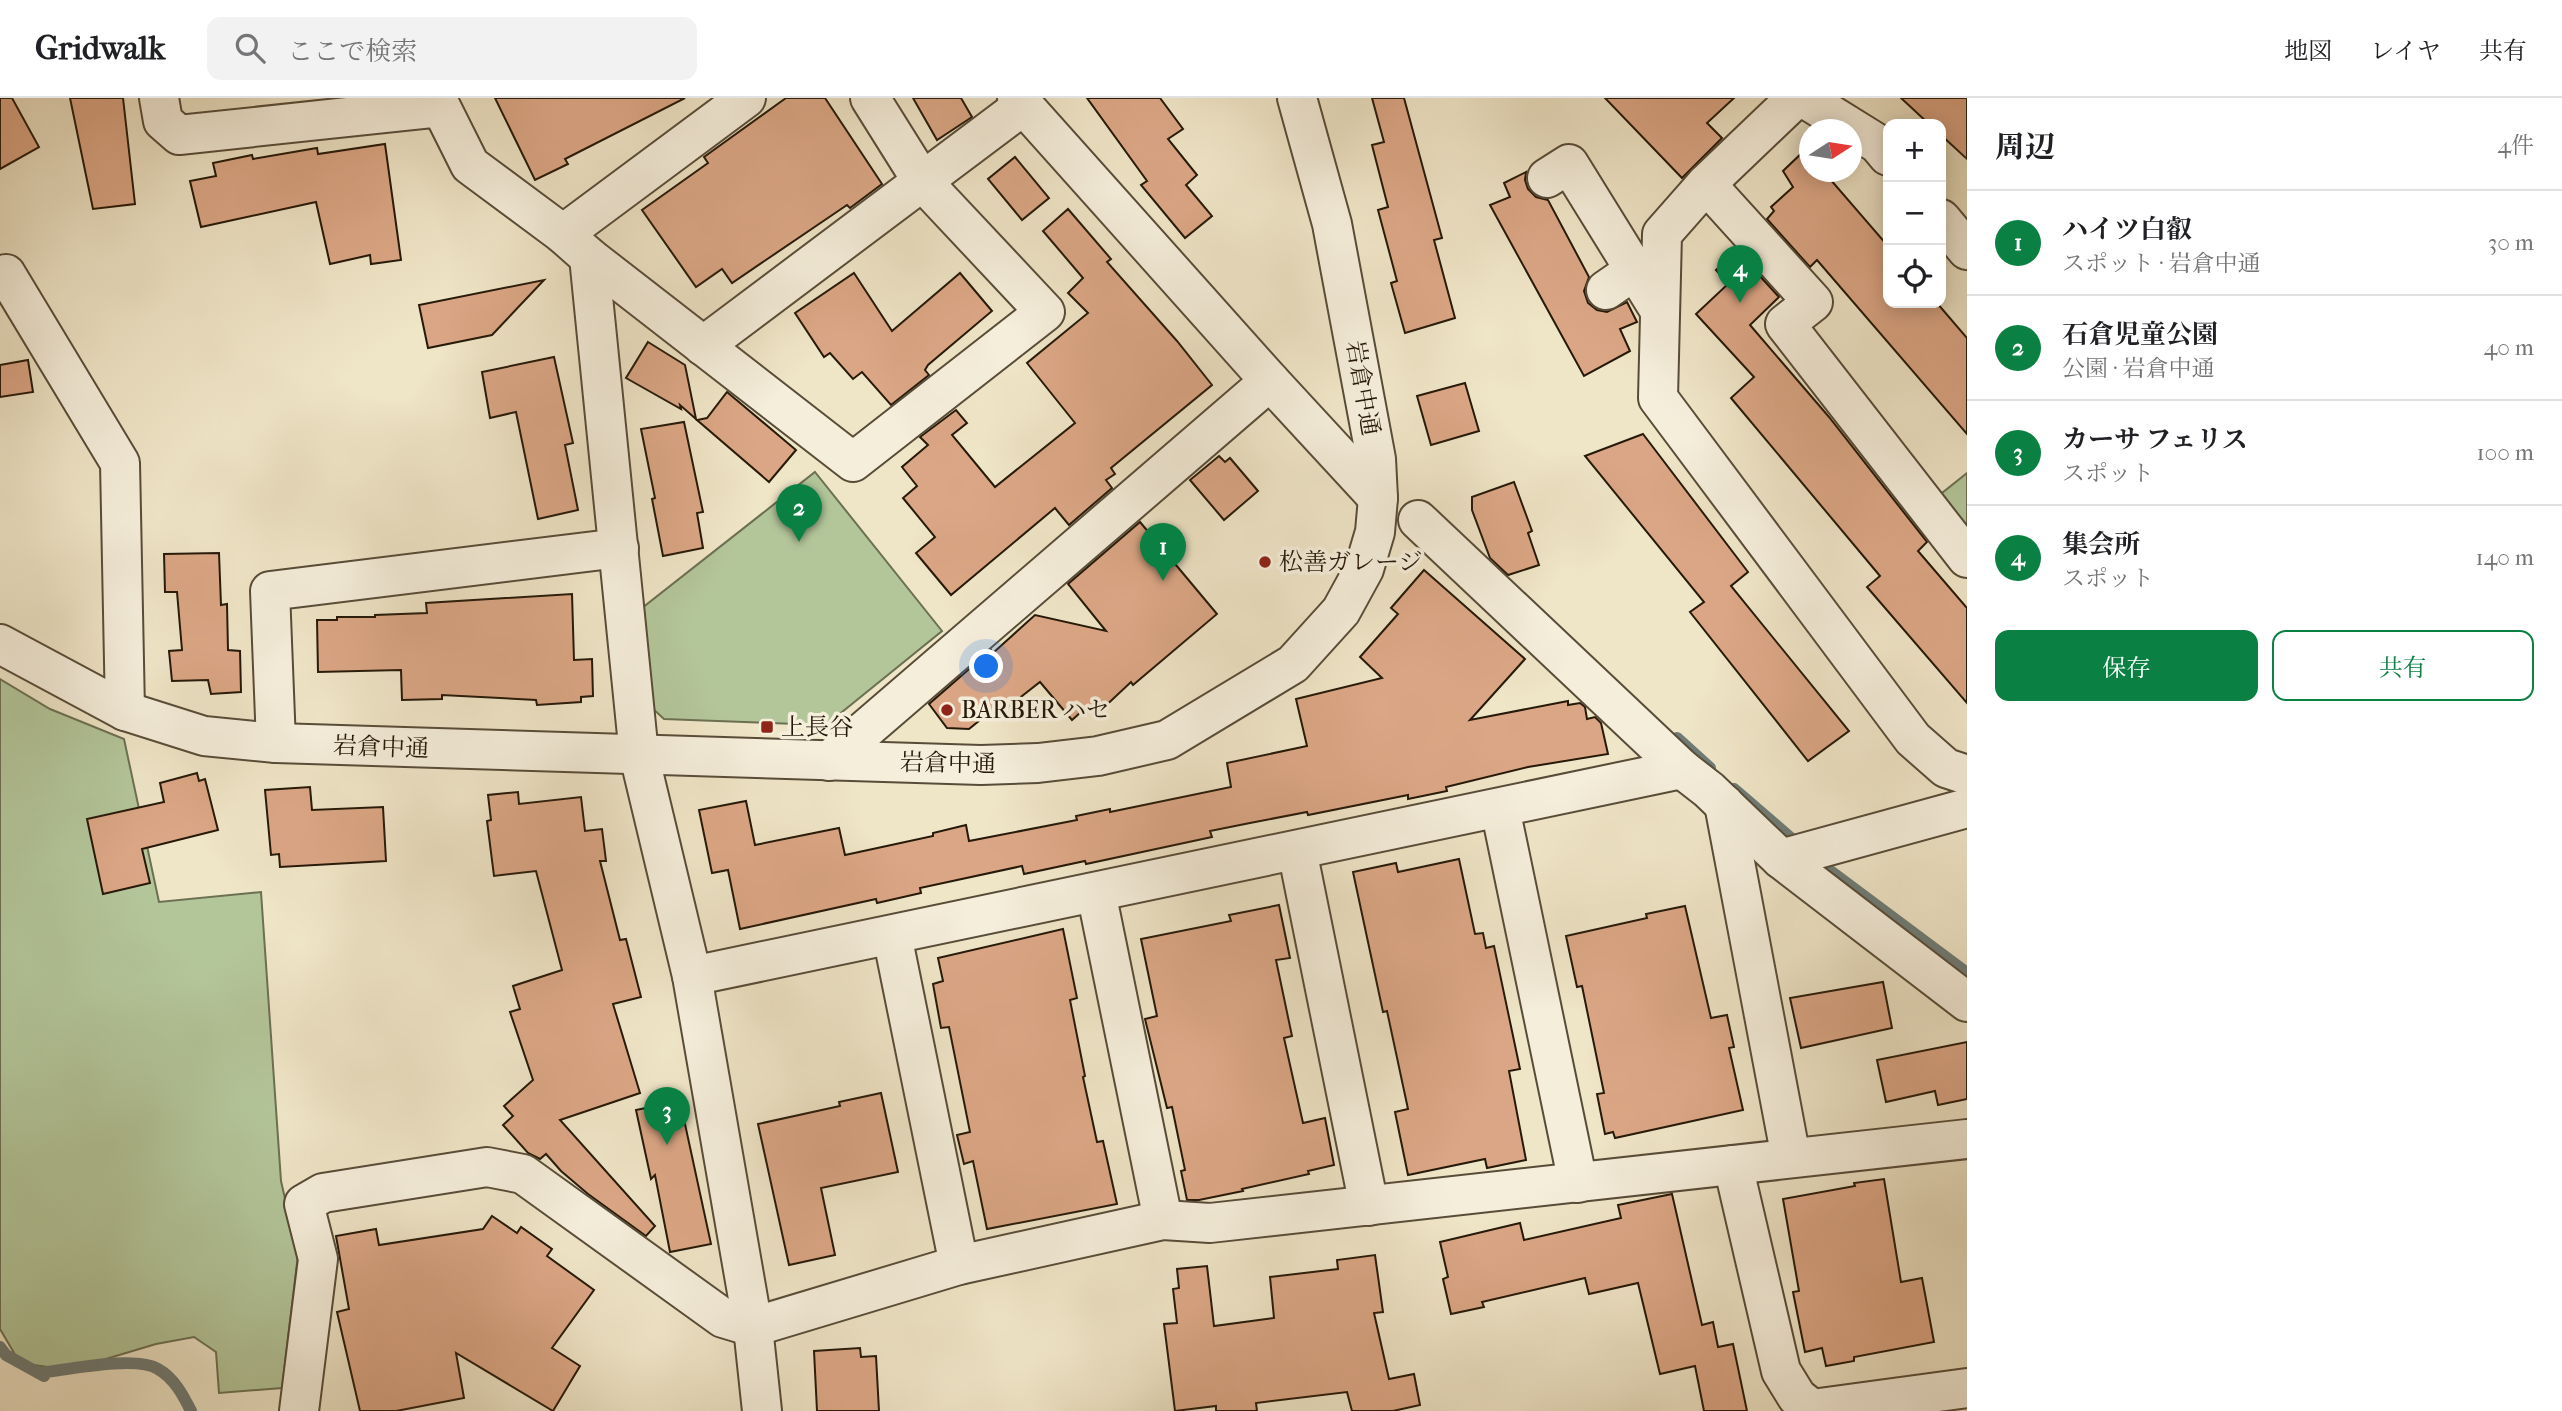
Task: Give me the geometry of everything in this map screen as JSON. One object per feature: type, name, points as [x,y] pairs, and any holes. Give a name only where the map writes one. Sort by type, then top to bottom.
[{"type":"street","points":[[159,98],[163,121],[179,135],[441,102],[470,165],[853,462],[1045,312],[922,181],[870,98]]},
{"type":"street","points":[[576,246],[746,98]]},
{"type":"street","name":"岩倉中通","points":[[0,644],[125,711],[204,736],[276,743],[982,765],[1038,763],[1098,756],[1167,740],[1293,664],[1341,611],[1364,569],[1375,532],[1378,498],[1376,459],[1368,411],[1332,224],[1297,98]]},
{"type":"street","points":[[1796,98],[1706,184],[1662,233],[1658,398],[1913,739],[1946,768],[1967,775]]},
{"type":"street","points":[[1804,98],[1878,144],[1883,150]]},
{"type":"street","points":[[703,346],[922,181],[1020,101],[1378,498]]},
{"type":"street","points":[[1547,178],[1569,164],[1620,280],[1660,311]]},
{"type":"street","points":[[1706,184],[1813,302],[1785,324],[1967,558]]},
{"type":"street","points":[[1946,225],[1967,250]]},
{"type":"street","points":[[576,246],[618,548],[639,755],[692,976],[753,1326],[762,1411]]},
{"type":"street","points":[[0,278],[6,274],[120,463],[125,711]]},
{"type":"street","points":[[829,761],[1270,381]]},
{"type":"street","points":[[1418,520],[1682,769],[1724,804],[1797,854],[1967,1002]]},
{"type":"street","points":[[276,743],[270,592],[618,548]]},
{"type":"street","points":[[692,976],[1682,769]]},
{"type":"street","points":[[1724,804],[1791,1158]]},
{"type":"street","points":[[1500,808],[1578,1182]]},
{"type":"street","points":[[1797,854],[1967,808]]},
{"type":"street","points":[[1297,850],[1369,1206]]},
{"type":"street","points":[[1096,892],[1163,1220]]},
{"type":"street","points":[[892,935],[959,1265]]},
{"type":"street","points":[[299,1411],[318,1259],[304,1204],[323,1193],[487,1167],[523,1174],[723,1318],[753,1326],[959,1265],[1163,1220],[1210,1223],[1967,1139]]},
{"type":"street","points":[[1733,1165],[1781,1371],[1797,1397],[1812,1409],[1967,1388]]},
{"type":"green space","points":[[815,472],[942,631],[826,725],[664,719],[651,707],[637,612]]},
{"type":"green space","points":[[1967,473],[1967,543],[1932,501]]},
{"type":"green space","points":[[0,679],[50,709],[124,739],[159,902],[261,892],[281,1181],[298,1255],[282,1388],[219,1393],[216,1352],[194,1337],[156,1344],[69,1370],[20,1363],[0,1329]]},
{"type":"building","points":[[0,98],[12,98],[39,147],[0,169]]},
{"type":"building","points":[[70,98],[123,98],[135,204],[93,209]]},
{"type":"building","points":[[495,98],[685,98],[565,159],[568,164],[535,180]]},
{"type":"building","points":[[786,98],[825,98],[882,184],[850,208],[847,205],[732,283],[722,269],[696,287],[642,210],[708,163],[704,157]]},
{"type":"building","points":[[913,98],[961,98],[972,117],[937,140]]},
{"type":"building","points":[[1087,98],[1160,98],[1183,129],[1168,139],[1197,175],[1186,185],[1212,216],[1185,238],[1141,185],[1147,181]]},
{"type":"building","points":[[1372,98],[1404,98],[1442,238],[1434,240],[1455,318],[1405,333],[1391,283],[1397,281],[1378,210],[1388,207],[1372,145],[1384,142]]},
{"type":"building","points":[[1605,98],[1734,98],[1707,123],[1722,138],[1682,178]]},
{"type":"building","points":[[1901,98],[1967,98],[1967,159],[1946,140],[1946,119],[1924,119]]},
{"type":"building","points":[[385,144],[401,260],[371,264],[370,255],[330,264],[316,202],[201,227],[190,181],[216,176],[213,163],[252,155],[253,159],[317,148],[318,154]]},
{"type":"building","points":[[1799,156],[1799,182],[1833,182],[1883,240],[1883,308],[1941,308],[1967,338],[1967,434],[1817,260],[1810,267],[1767,219],[1774,211],[1771,207],[1793,187],[1783,171]]},
{"type":"building","points":[[1015,157],[1049,198],[1022,220],[988,179]]},
{"type":"building","points":[[1526,172],[1528,189],[1536,197],[1548,200],[1589,277],[1584,291],[1588,303],[1597,310],[1607,312],[1627,302],[1637,322],[1620,329],[1630,351],[1584,376],[1490,205],[1510,197],[1504,183]]},
{"type":"building","points":[[1068,209],[1111,259],[1107,262],[1212,385],[1111,468],[1115,474],[1106,480],[1112,488],[1069,525],[1055,508],[951,595],[916,553],[935,537],[903,498],[917,486],[902,467],[928,445],[920,437],[956,410],[967,423],[952,435],[995,487],[1075,423],[1027,363],[1088,313],[1068,293],[1083,278],[1043,231]]},
{"type":"building","points":[[1736,250],[1779,297],[1750,325],[1829,417],[1927,542],[1918,551],[1967,608],[1967,703],[1867,587],[1880,576],[1731,398],[1754,377],[1696,314],[1728,284],[1716,270]]},
{"type":"building","points":[[854,273],[892,331],[960,273],[992,311],[928,365],[925,370],[929,375],[891,405],[862,372],[853,379],[830,353],[824,357],[795,313]]},
{"type":"building","points":[[544,280],[492,335],[428,348],[419,305]]},
{"type":"building","points":[[648,342],[685,365],[696,419],[680,405],[681,409],[626,378]]},
{"type":"building","points":[[554,357],[573,443],[565,445],[578,510],[538,519],[516,412],[490,418],[482,372]]},
{"type":"building","points":[[28,360],[33,392],[0,397],[0,365]]},
{"type":"building","points":[[1465,383],[1479,431],[1431,445],[1417,396]]},
{"type":"building","points":[[727,392],[796,450],[769,482],[697,420],[707,418]]},
{"type":"building","points":[[684,422],[703,512],[697,513],[703,548],[663,556],[641,429]]},
{"type":"building","points":[[1643,434],[1748,572],[1731,586],[1849,731],[1808,761],[1690,612],[1704,602],[1585,456]]},
{"type":"building","points":[[1219,456],[1225,462],[1230,458],[1258,491],[1224,520],[1190,480]]},
{"type":"building","points":[[1514,482],[1532,531],[1528,533],[1539,565],[1508,575],[1490,558],[1472,510],[1472,497]]},
{"type":"building","points":[[1140,522],[1217,614],[1133,685],[1131,682],[1099,712],[1092,708],[1084,716],[1081,712],[1072,720],[1040,682],[994,718],[990,712],[969,729],[947,728],[929,704],[1035,615],[1106,631],[1068,584]]},
{"type":"building","points":[[219,553],[221,605],[227,604],[228,650],[240,651],[241,692],[211,694],[208,680],[172,681],[169,651],[182,650],[177,592],[165,592],[164,554]]},
{"type":"building","points":[[1424,570],[1525,659],[1470,720],[1568,701],[1568,705],[1580,703],[1585,707],[1587,719],[1595,717],[1601,723],[1608,754],[1528,767],[1446,787],[1447,791],[1408,799],[1408,795],[1210,831],[1212,837],[1086,864],[1085,861],[1024,874],[1022,866],[920,888],[921,893],[877,903],[876,899],[740,929],[728,870],[712,873],[699,810],[746,801],[755,845],[839,828],[845,855],[933,836],[933,833],[966,825],[969,841],[1077,820],[1076,816],[1110,809],[1110,812],[1231,787],[1227,763],[1307,746],[1296,699],[1382,678],[1360,657],[1398,614],[1391,608]]},
{"type":"building","points":[[572,594],[574,660],[592,659],[593,696],[581,697],[581,702],[537,705],[536,700],[442,695],[442,699],[402,700],[401,670],[318,672],[317,620],[427,613],[426,603]]},
{"type":"building","points":[[197,773],[199,781],[205,779],[218,830],[142,849],[150,883],[103,894],[87,819],[164,802],[160,783]]},
{"type":"building","points":[[310,787],[312,810],[383,807],[386,861],[280,867],[279,854],[271,855],[265,790]]},
{"type":"building","points":[[518,792],[519,804],[581,797],[585,831],[602,829],[606,861],[600,861],[620,940],[626,939],[641,997],[613,1004],[640,1093],[560,1120],[655,1226],[646,1236],[588,1194],[546,1154],[540,1159],[528,1153],[503,1125],[513,1116],[504,1106],[533,1080],[510,1012],[520,1009],[513,986],[562,970],[536,871],[494,876],[487,821],[491,820],[488,795]]},
{"type":"building","points":[[1459,859],[1475,934],[1483,933],[1486,948],[1494,946],[1520,1069],[1509,1071],[1526,1160],[1487,1168],[1485,1159],[1408,1175],[1395,1112],[1408,1109],[1387,1011],[1383,1012],[1353,872],[1396,863],[1398,872]]},
{"type":"building","points":[[1279,905],[1290,958],[1276,960],[1292,1036],[1284,1038],[1303,1123],[1325,1118],[1334,1165],[1308,1171],[1309,1174],[1242,1189],[1243,1191],[1187,1200],[1181,1171],[1185,1170],[1172,1107],[1167,1108],[1145,1019],[1157,1016],[1141,939],[1231,921],[1229,915]]},
{"type":"building","points":[[1685,906],[1711,1018],[1727,1015],[1734,1047],[1729,1048],[1743,1110],[1615,1138],[1613,1132],[1605,1134],[1597,1094],[1604,1093],[1582,986],[1577,987],[1566,936],[1647,918],[1646,914]]},
{"type":"building","points":[[1063,929],[1077,998],[1070,1000],[1085,1076],[1083,1077],[1097,1142],[1103,1141],[1117,1204],[987,1229],[973,1161],[964,1164],[957,1135],[970,1132],[949,1027],[941,1028],[933,984],[943,981],[938,958]]},
{"type":"building","points":[[1883,982],[1892,1028],[1801,1048],[1790,998]]},
{"type":"building","points":[[1967,1042],[1967,1099],[1938,1105],[1935,1091],[1886,1102],[1877,1060]]},
{"type":"building","points":[[881,1093],[898,1172],[821,1188],[835,1255],[789,1265],[758,1124],[840,1106],[839,1102]]},
{"type":"building","points":[[680,1101],[711,1244],[670,1252],[655,1175],[651,1179],[636,1110]]},
{"type":"building","points":[[1884,1179],[1901,1282],[1922,1278],[1934,1342],[1854,1357],[1854,1361],[1826,1366],[1822,1348],[1805,1352],[1793,1292],[1799,1291],[1783,1199]]},
{"type":"building","points":[[1672,1194],[1702,1325],[1713,1322],[1718,1347],[1733,1344],[1747,1411],[1704,1411],[1695,1366],[1660,1374],[1638,1283],[1589,1294],[1585,1278],[1482,1302],[1484,1307],[1451,1314],[1443,1279],[1448,1277],[1440,1242],[1520,1223],[1524,1240],[1621,1218],[1618,1205]]},
{"type":"building","points":[[492,1216],[517,1233],[521,1227],[552,1249],[547,1256],[594,1290],[552,1348],[580,1366],[553,1411],[456,1353],[464,1398],[396,1411],[360,1411],[337,1312],[349,1309],[336,1236],[376,1229],[379,1245],[483,1229]]},
{"type":"building","points":[[1375,1255],[1383,1312],[1374,1313],[1389,1379],[1414,1374],[1420,1405],[1393,1411],[1352,1411],[1347,1392],[1256,1403],[1257,1411],[1216,1411],[1216,1406],[1175,1411],[1164,1324],[1177,1323],[1173,1289],[1179,1288],[1177,1269],[1207,1266],[1214,1326],[1274,1318],[1270,1277],[1338,1269],[1337,1260]]},
{"type":"building","points":[[860,1348],[861,1357],[876,1356],[879,1411],[817,1411],[814,1351]]},
{"type":"waterway","points":[[1677,738],[1710,768]]},
{"type":"waterway","points":[[1734,789],[1800,846]]},
{"type":"waterway","points":[[1813,858],[1967,973]]},
{"type":"waterway","points":[[0,1347],[6,1355],[44,1376],[40,1373],[118,1363],[148,1365],[169,1377],[191,1411]]},
{"type":"place","name":"集会所","points":[[1740,303]]},
{"type":"place","name":"石倉児童公園","points":[[799,542]]},
{"type":"place","name":"松善ガレージ","points":[[1265,562]]},
{"type":"place","name":"ハイツ白叡","points":[[1163,581]]},
{"type":"place","name":"BARBER ハセ","points":[[947,710]]},
{"type":"place","name":"上長谷","points":[[767,727]]},
{"type":"place","name":"カーサ フェリス","points":[[667,1145]]}]
